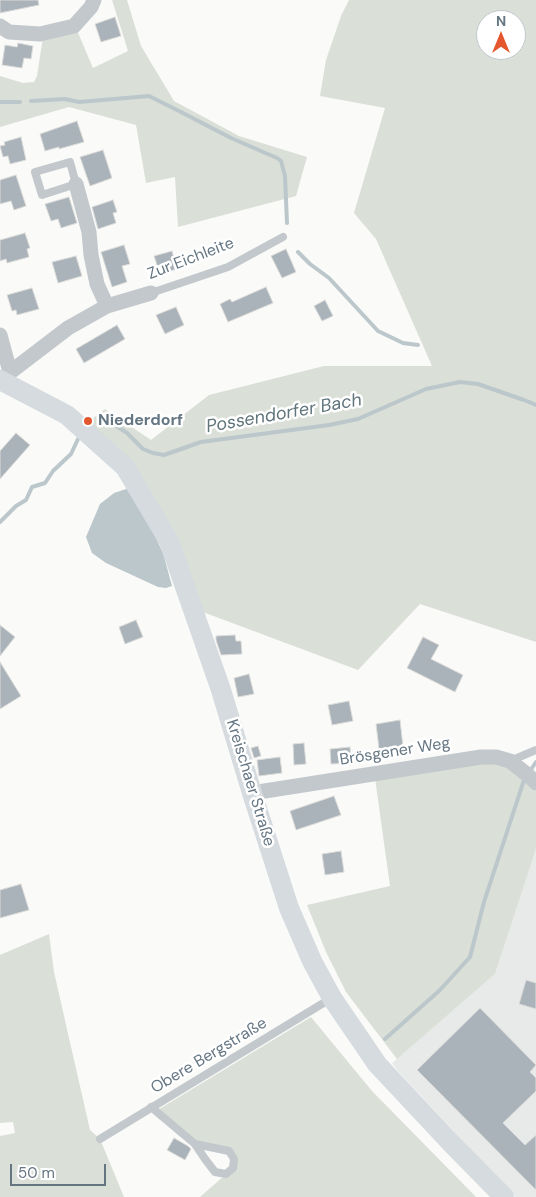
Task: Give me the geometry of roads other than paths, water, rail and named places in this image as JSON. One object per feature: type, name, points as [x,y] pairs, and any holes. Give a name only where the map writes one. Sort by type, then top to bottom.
[{"type":"main road","name":"Kreischaer Straße","points":[[3,377],[67,414],[125,467],[169,541],[221,690],[289,908],[312,961],[332,998],[377,1064],[504,1197]]},
{"type":"street","points":[[0,26],[9,32],[40,34],[74,26],[91,7],[94,0]]},
{"type":"street","points":[[76,184],[89,232],[91,255],[97,284],[107,306]]},
{"type":"street","name":"Zur Eichleite","points":[[3,377],[68,328],[107,306],[151,293]]},
{"type":"street","points":[[0,335],[3,377]]},
{"type":"street","name":"Brösgener Weg","points":[[252,793],[481,757],[496,757],[510,760]]},
{"type":"street","points":[[510,760],[536,783]]},
{"type":"lane","points":[[70,162],[76,184],[42,195],[36,172],[70,162]]},
{"type":"lane","name":"Zur Eichleite","points":[[151,293],[228,267],[284,237]]},
{"type":"lane","points":[[510,760],[536,750]]},
{"type":"lane","name":"Obere Bergstraße","points":[[100,1139],[332,998]]},
{"type":"lane","points":[[151,1107],[195,1144],[216,1172],[226,1174],[233,1168],[234,1159],[229,1151],[195,1144]]},
{"type":"waterway","points":[[31,101],[65,99],[79,102],[149,96],[281,161],[285,176],[287,223]]},
{"type":"waterway","points":[[0,102],[20,102]]},
{"type":"waterway","points":[[298,252],[329,278],[378,331],[403,343],[418,345]]},
{"type":"waterway","name":"Possendorfer Bach","points":[[100,424],[112,423],[127,433],[143,449],[164,455],[201,442],[329,425],[358,419],[426,389],[460,382],[478,384],[536,405]]},
{"type":"waterway","name":"Possendorfer Bach","points":[[0,522],[16,506],[26,500],[32,487],[45,483],[53,471],[71,454],[78,439],[82,436]]},
{"type":"waterway","points":[[532,768],[536,762]]},
{"type":"waterway","points":[[385,1039],[440,990],[470,957],[484,902],[524,780]]},
{"type":"place","name":"Niederdorf","points":[[88,421]]}]
